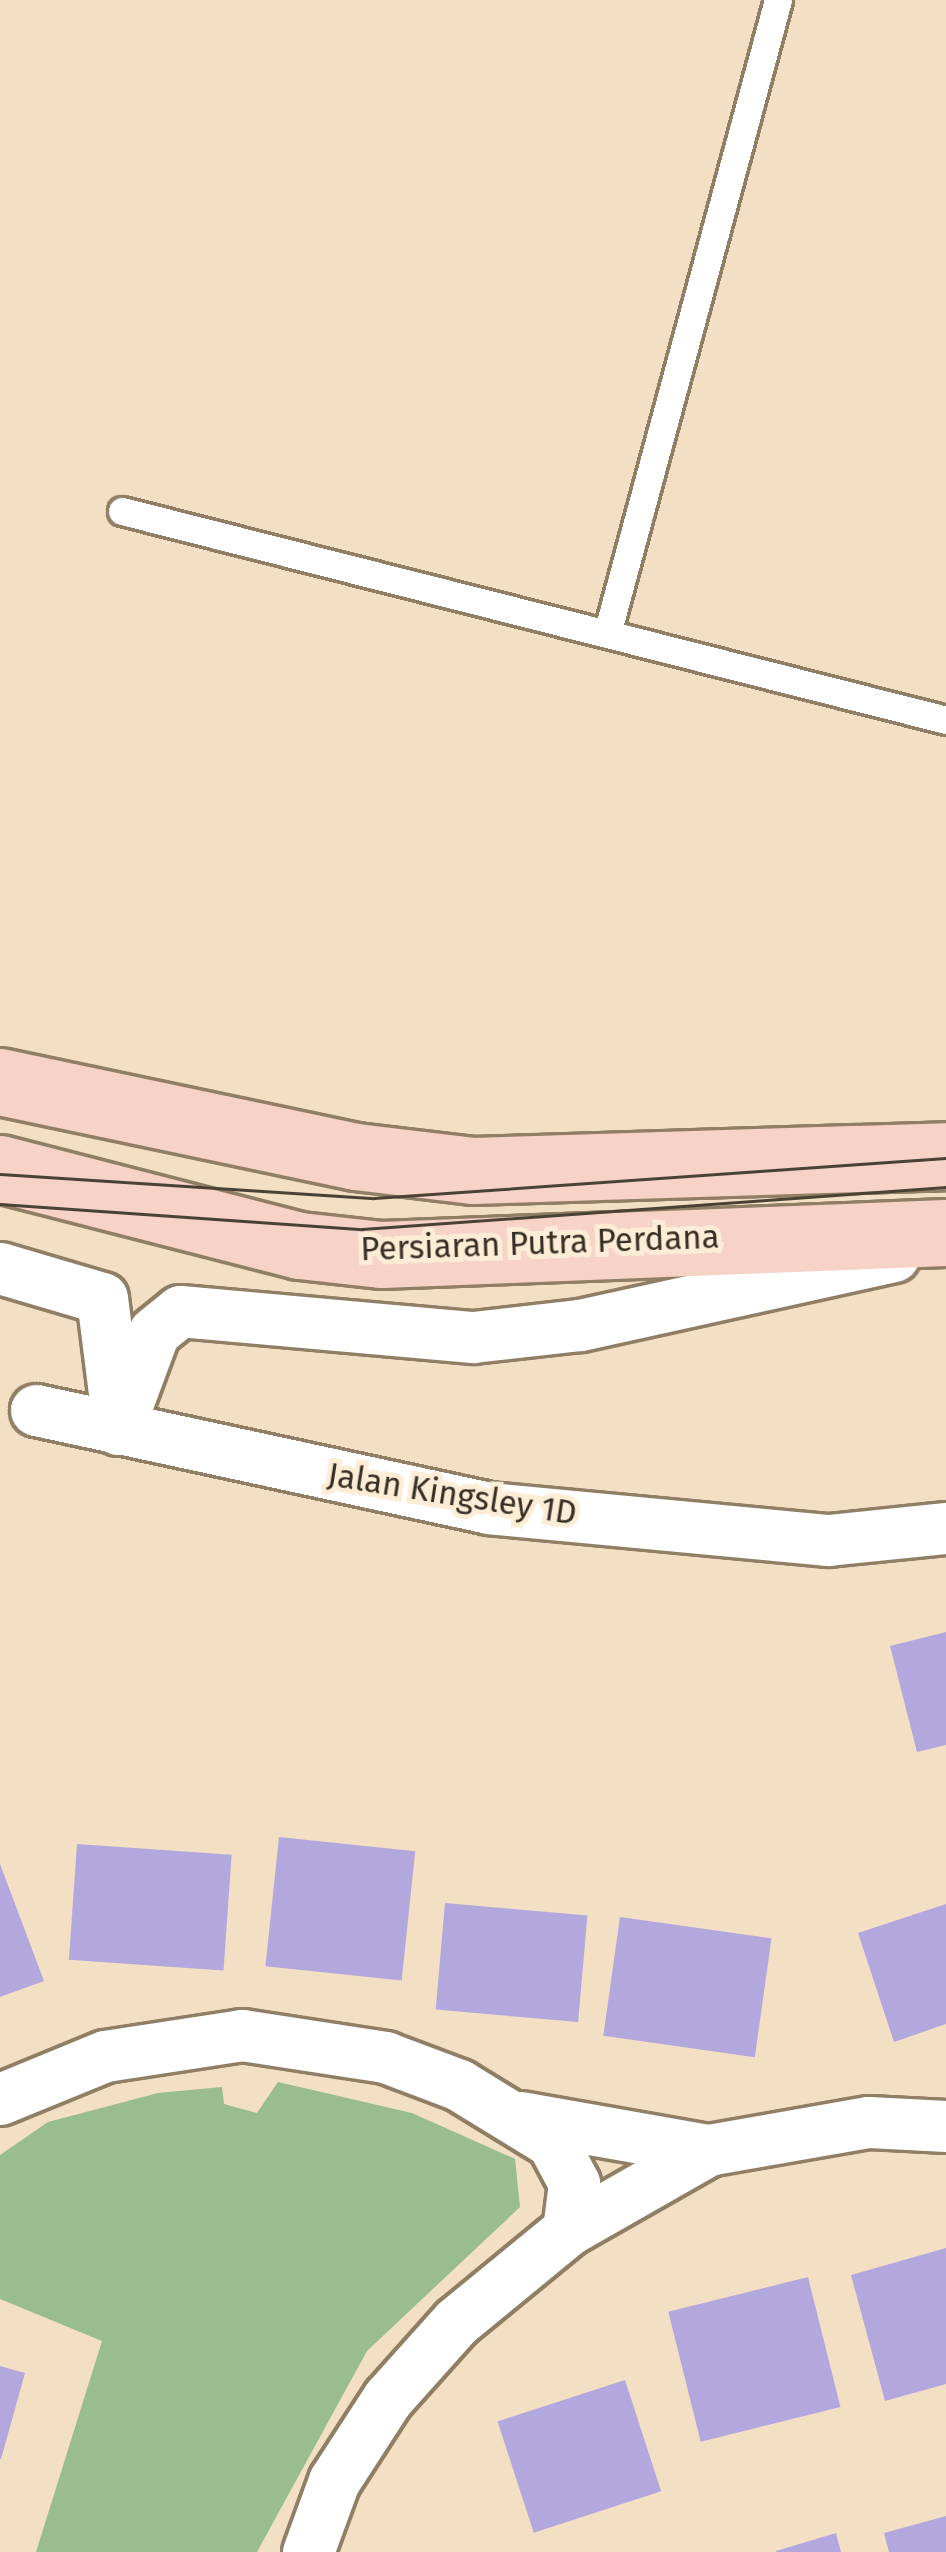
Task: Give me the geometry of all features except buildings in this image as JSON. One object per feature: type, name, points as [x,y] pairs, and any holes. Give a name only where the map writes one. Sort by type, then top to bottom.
[{"type":"main road","points":[[0,1082],[356,1157],[473,1171],[946,1156]]},
{"type":"main road","name":"Persiaran Putra Perdana","points":[[0,1169],[300,1246],[382,1255],[946,1232]]},
{"type":"street","points":[[118,1429],[154,1332],[180,1311],[473,1337],[580,1325],[946,1244]]},
{"type":"street","points":[[0,1268],[102,1298],[118,1429]]},
{"type":"street","name":"Jalan Kingsley 1D","points":[[36,1410],[488,1508],[828,1540],[946,1528]]},
{"type":"street","points":[[0,2099],[105,2056],[242,2035],[385,2057],[521,2117],[708,2150],[869,2122],[946,2126]]},
{"type":"street","points":[[521,2117],[552,2142],[574,2183],[568,2230]]},
{"type":"street","points":[[308,2552],[334,2482],[388,2398],[456,2322],[568,2230],[708,2150]]},
{"type":"lane","points":[[607,634],[778,0]]},
{"type":"lane","points":[[122,511],[946,720]]},
{"type":"green space","points":[[278,2082],[412,2113],[515,2159],[520,2207],[367,2351],[257,2552],[36,2552],[102,2341],[0,2299],[0,2155],[48,2122],[158,2093],[222,2087],[224,2104],[257,2113]]},
{"type":"tram line","points":[[0,1174],[374,1198],[946,1158]]},
{"type":"tram line","points":[[0,1204],[362,1229],[946,1187]]}]
